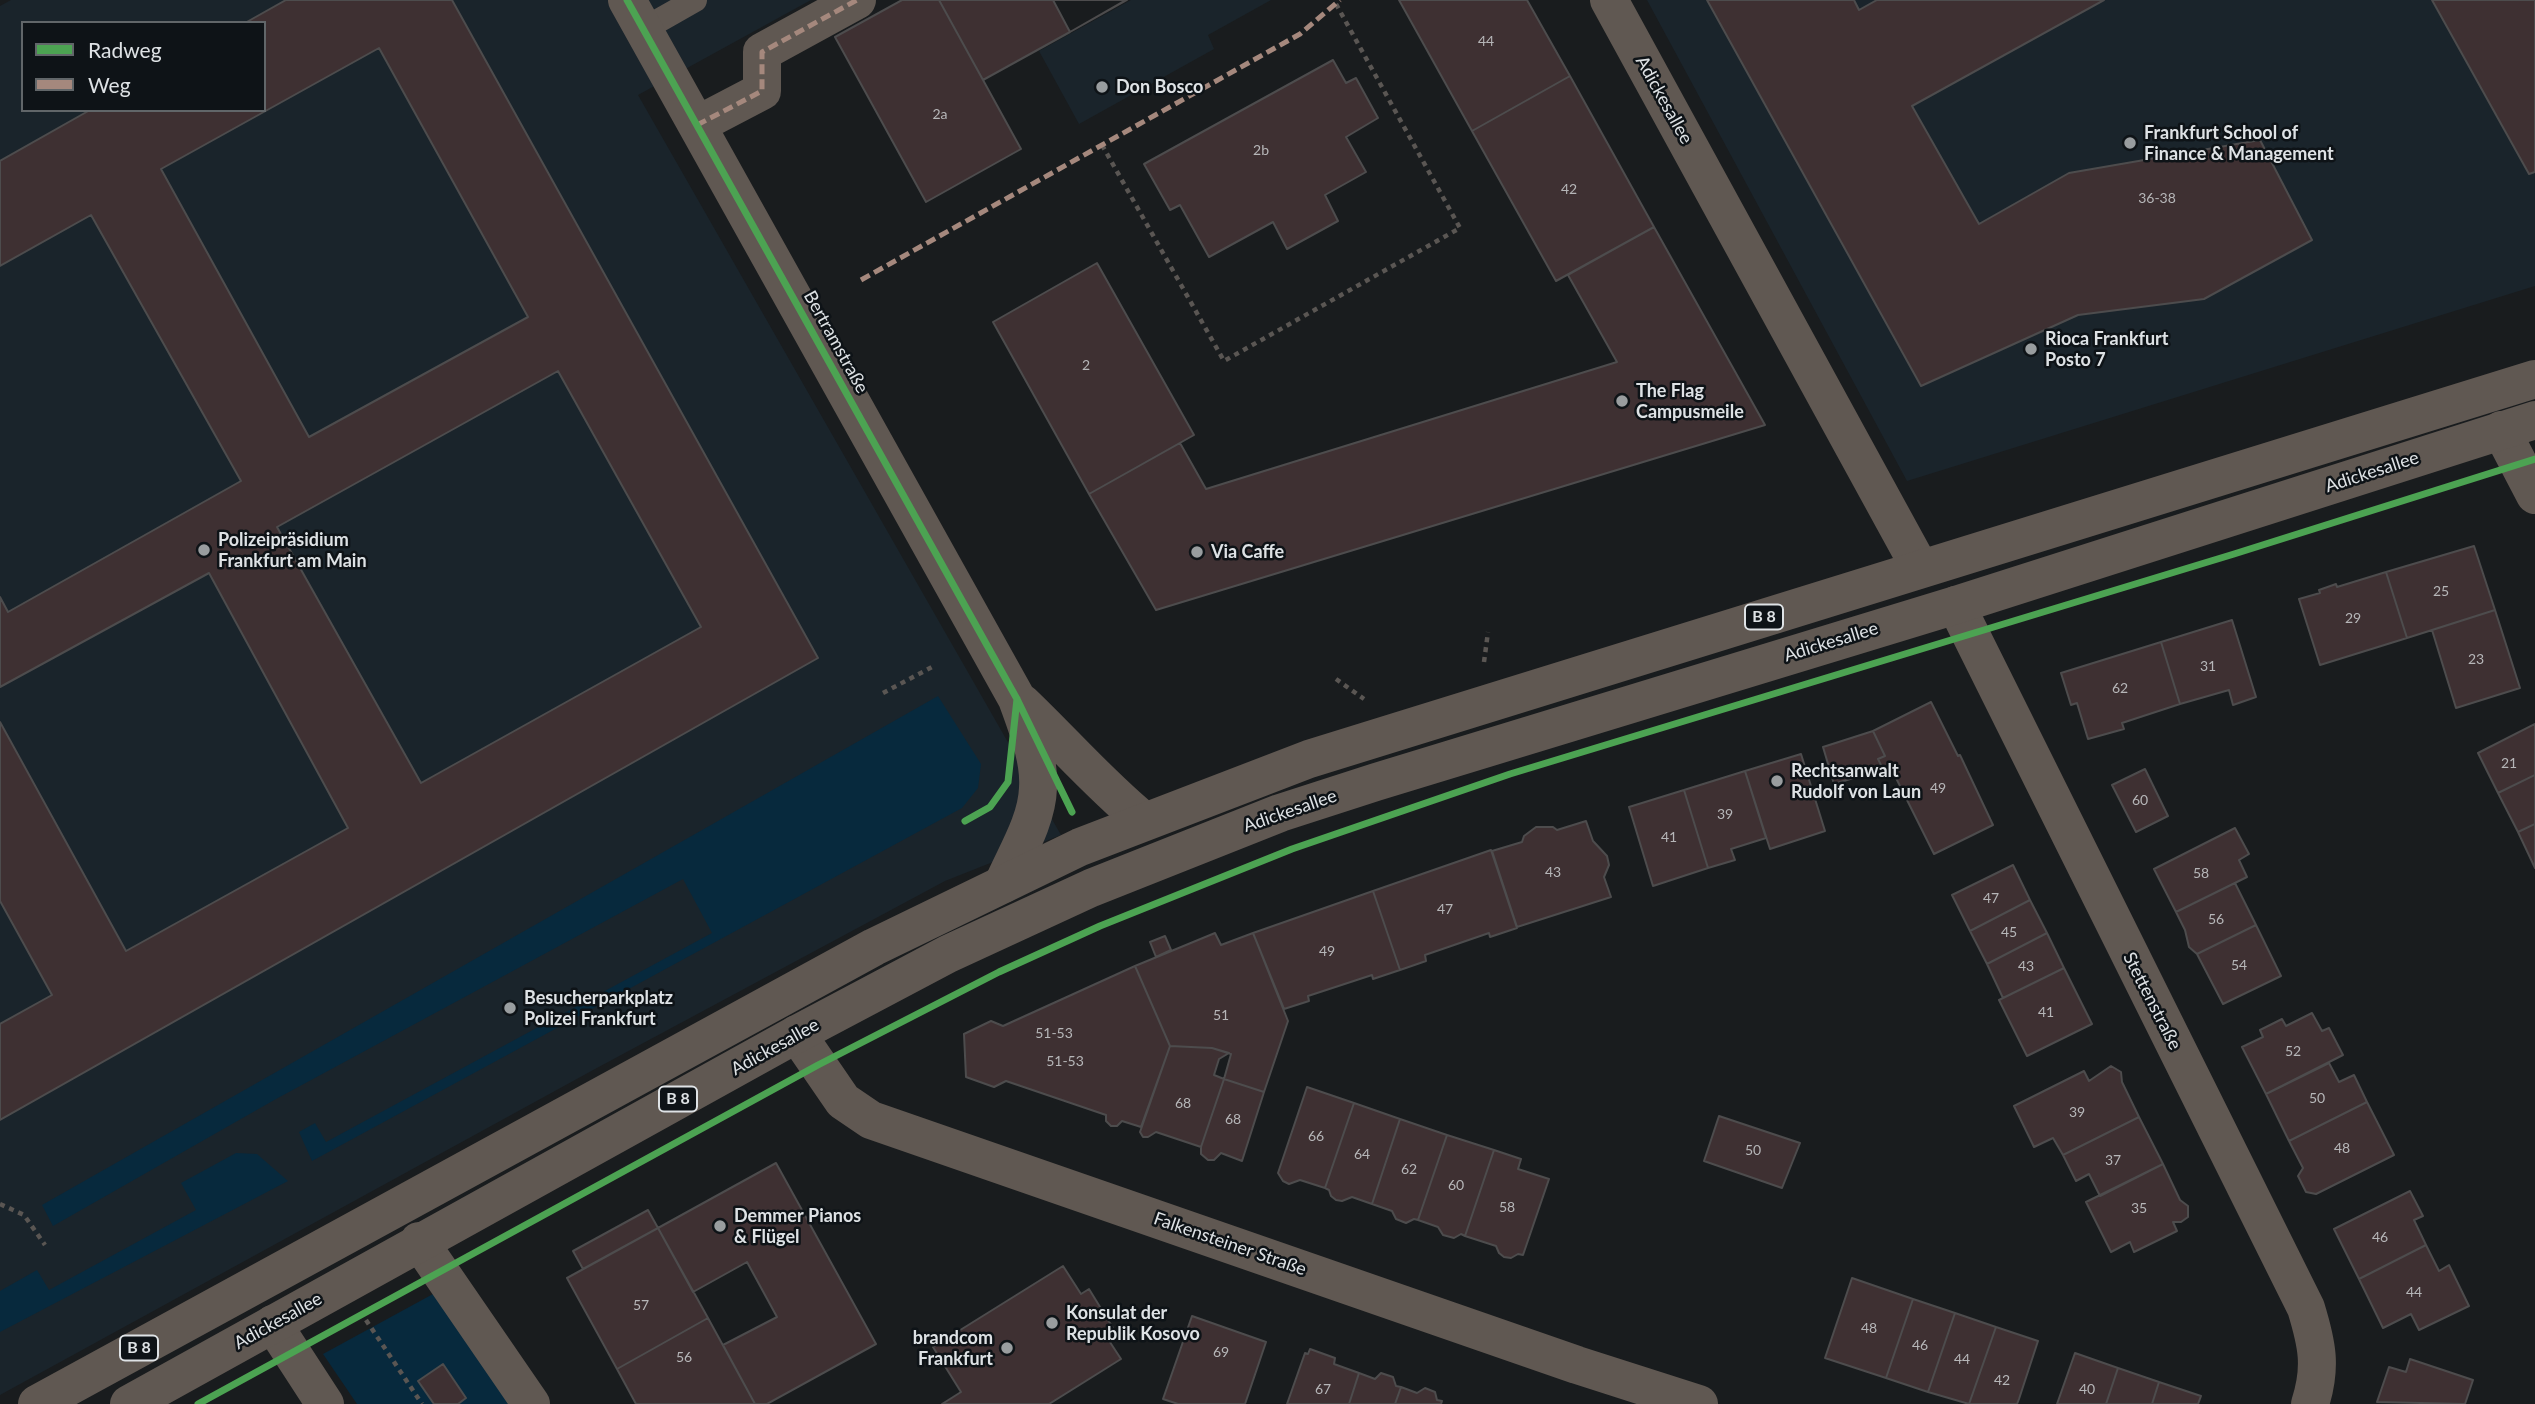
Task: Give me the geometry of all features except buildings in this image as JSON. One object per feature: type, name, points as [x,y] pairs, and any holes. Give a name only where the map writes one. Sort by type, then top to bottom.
[{"type":"main road","points":[[697,125],[762,91],[762,52],[857,0]]},
{"type":"main road","name":"Adickesallee","points":[[1609,0],[1920,568]]},
{"type":"main road","name":"Bertramstraße","points":[[635,15],[1017,699],[1032,742],[1039,786],[1036,807],[1003,884]]},
{"type":"main road","name":"B 8","points":[[37,1404],[874,947],[1080,847],[1309,759],[2535,379]]},
{"type":"main road","points":[[2518,425],[2535,495]]},
{"type":"main road","name":"Adickesallee","points":[[129,1404],[797,1034],[948,954],[1091,888],[1280,813],[1496,744],[1956,604],[2518,425]]},
{"type":"main road","name":"Stettenstraße","points":[[1956,604],[1969,635],[2306,1308],[2316,1339],[2318,1381],[2310,1404]]},
{"type":"main road","name":"Bertramstraße","points":[[1017,699],[1111,794],[1144,821]]},
{"type":"main road","name":"Falkensteiner Straße","points":[[797,1034],[843,1101],[871,1120],[1688,1402]]},
{"type":"main road","points":[[419,1241],[531,1404]]},
{"type":"main road","points":[[273,1324],[325,1404]]},
{"type":"lane","points":[[635,15],[695,0]]},
{"type":"path","points":[[1102,145],[1224,361],[1460,228],[1336,4]]},
{"type":"path","points":[[1484,665],[1488,632]]},
{"type":"path","points":[[883,693],[932,667]]},
{"type":"path","points":[[1336,680],[1368,702]]},
{"type":"path","points":[[0,1204],[24,1215],[45,1245]]},
{"type":"path","points":[[362,1314],[422,1404]]},
{"type":"shaded area","points":[[11,0],[811,0],[638,95],[1061,835],[945,881],[0,1395],[0,6]]},
{"type":"shaded area","name":"Don Bosco","points":[[1131,0],[1271,0],[1208,35],[1214,49],[1079,124],[1039,51]]},
{"type":"shaded area","name":"Frankfurt School of Finance & Management","points":[[1647,0],[2535,0],[2535,286],[1907,481]]},
{"type":"shaded area","points":[[938,696],[981,764],[978,788],[962,808],[312,1161],[299,1132],[315,1123],[326,1142],[712,933],[683,879],[276,1099],[53,1226],[42,1205]]},
{"type":"shaded area","points":[[236,1153],[257,1154],[288,1181],[0,1332],[0,1291],[37,1270],[49,1290],[196,1210],[181,1183]]},
{"type":"shaded area","points":[[433,1294],[514,1404],[357,1404],[323,1354]]},
{"type":"marked path","points":[[697,125],[762,91],[762,52],[857,0]]},
{"type":"marked path","points":[[861,280],[1300,34],[1340,0]]},
{"type":"cycle path","points":[[627,0],[1017,699],[1072,812]]},
{"type":"cycle path","points":[[198,1404],[818,1065],[999,972],[1100,926],[1292,849],[1510,774],[2234,554],[2535,459]]},
{"type":"cycle path","points":[[965,821],[990,807],[1008,782],[1017,699]]},
{"type":"place","name":"Don Bosco","points":[[1102,87]]},
{"type":"place","name":"Frankfurt School of Finance & Management","points":[[2130,143]]},
{"type":"place","name":"Rioca Frankfurt Posto 7","points":[[2031,349]]},
{"type":"place","name":"The Flag Campusmeile","points":[[1622,401]]},
{"type":"place","name":"Polizeipräsidium Frankfurt am Main","points":[[204,550]]},
{"type":"place","name":"Via Caffe","points":[[1197,552]]},
{"type":"place","name":"Rechtsanwalt Rudolf von Laun","points":[[1777,781]]},
{"type":"place","name":"Besucherparkplatz Polizei Frankfurt","points":[[510,1008]]},
{"type":"place","name":"Demmer Pianos & Flügel","points":[[720,1226]]},
{"type":"place","name":"Konsulat der Republik Kosovo","points":[[1052,1323]]},
{"type":"place","name":"brandcom Frankfurt","points":[[1007,1348]]}]
